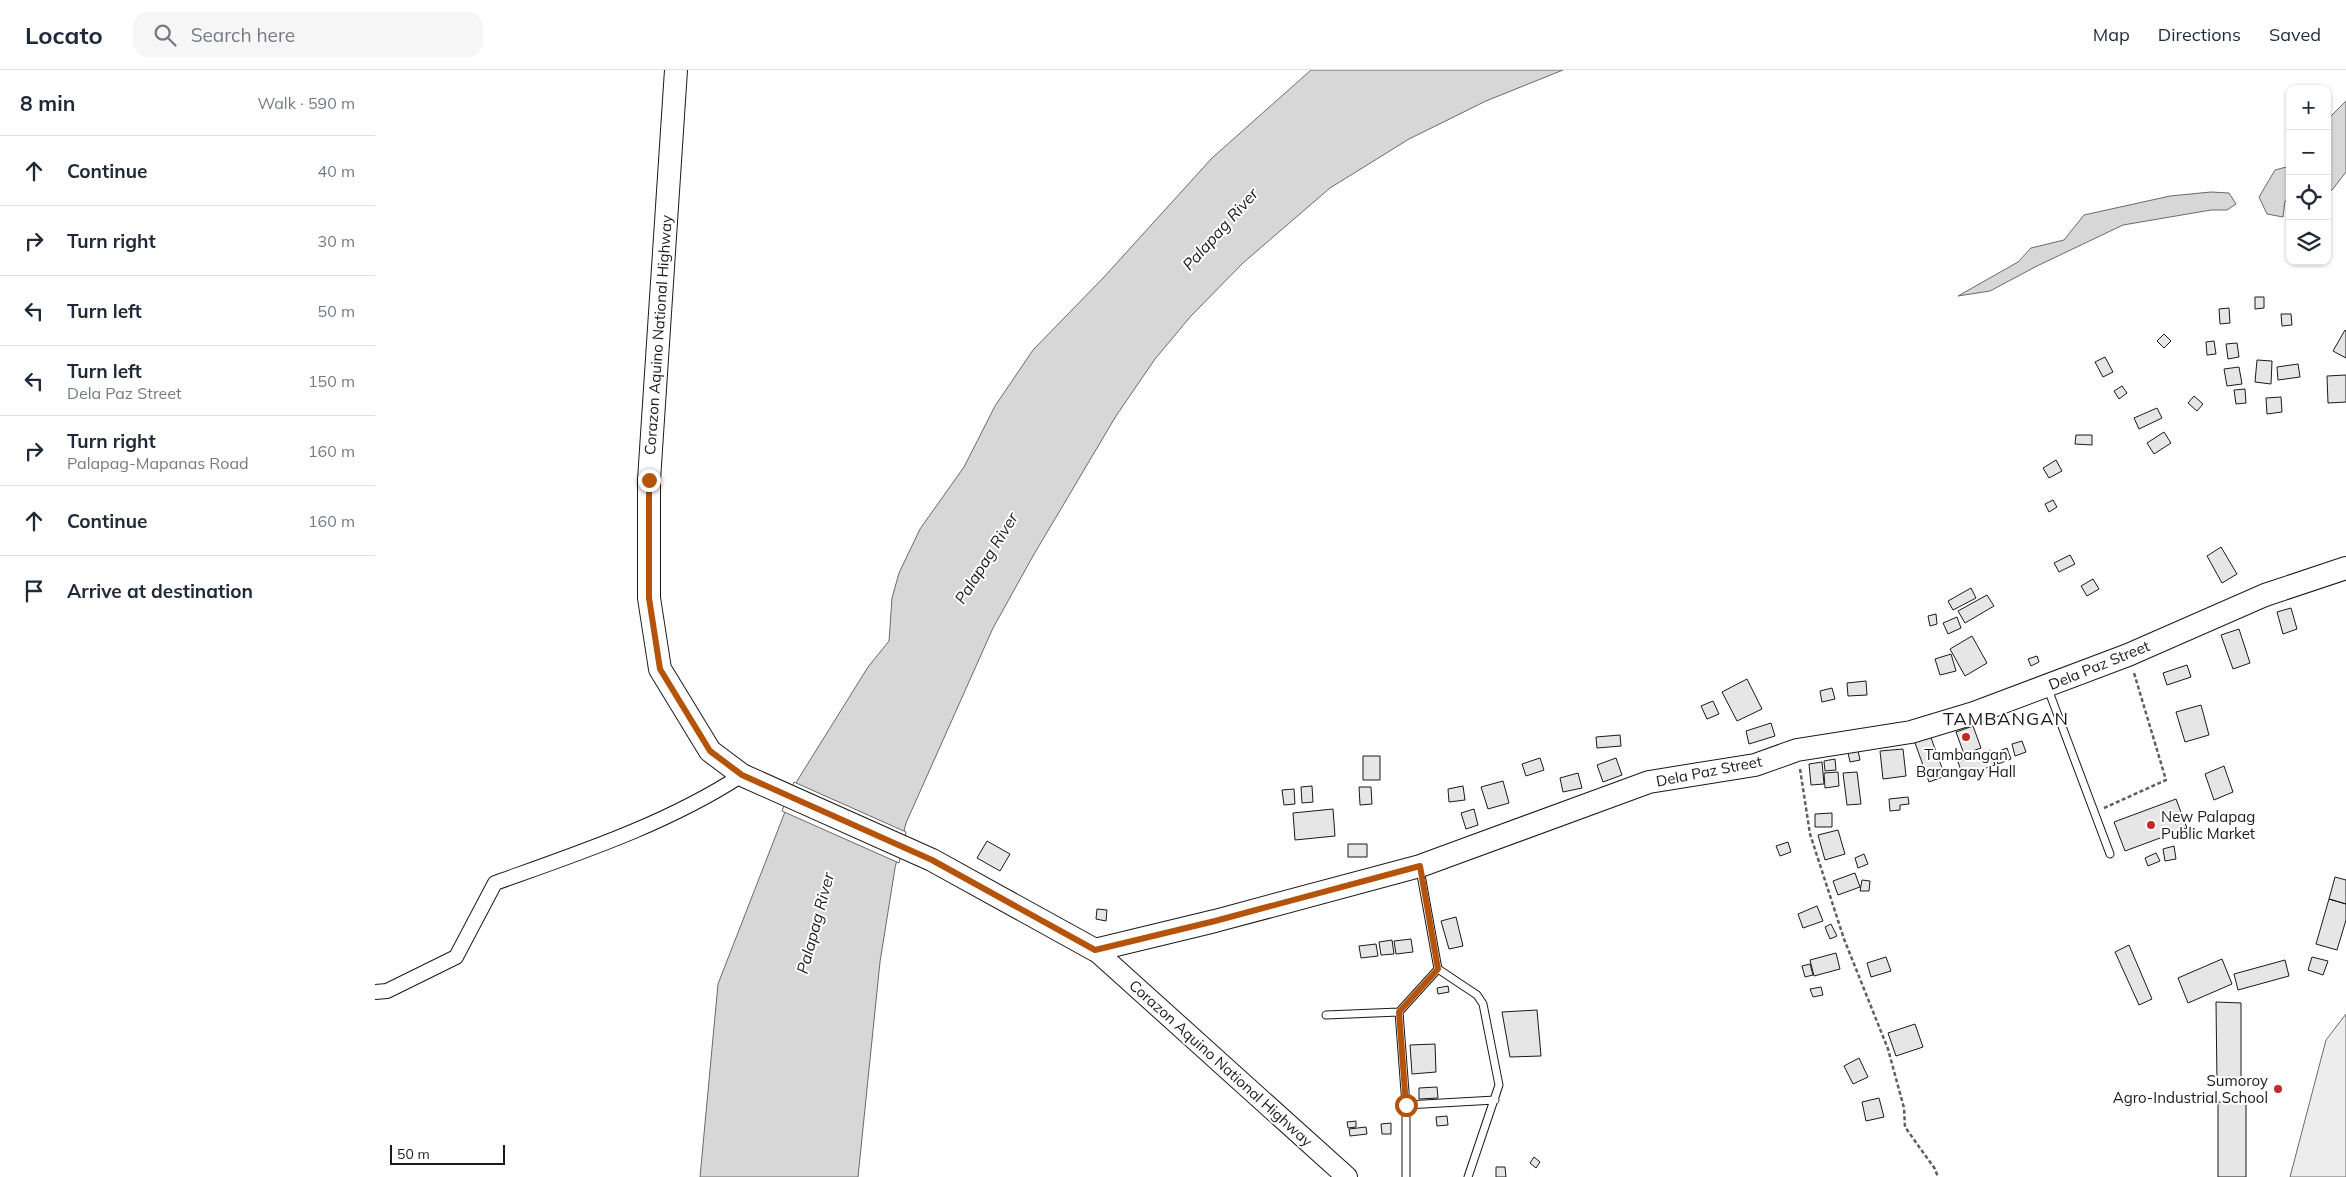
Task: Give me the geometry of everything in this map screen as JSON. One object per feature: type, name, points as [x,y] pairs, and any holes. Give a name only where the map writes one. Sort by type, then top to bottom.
[{"type":"main road","name":"Corazon Aquino National Highway","points":[[676,70],[649,480],[649,598],[660,669],[710,751],[742,775],[932,860],[1095,950],[1347,1177]]},
{"type":"main road","name":"Dela Paz Street","points":[[1095,950],[1215,921],[1420,866],[1649,782],[1755,765],[1797,750],[1911,732],[1974,713],[2128,655],[2265,595],[2346,568]]},
{"type":"street","points":[[375,992],[387,991],[456,957],[495,883],[607,842],[715,792],[742,775]]},
{"type":"lane","points":[[2047,686],[2111,854]]},
{"type":"lane","points":[[1420,866],[1438,969],[1477,995],[1483,1004],[1499,1085],[1468,1177]]},
{"type":"lane","points":[[1326,1015],[1399,1012],[1438,969]]},
{"type":"lane","points":[[1399,1012],[1406,1105],[1406,1177]]},
{"type":"lane","points":[[1406,1105],[1495,1100]]},
{"type":"path","points":[[2094,812],[2166,780],[2128,655]]},
{"type":"path","points":[[1797,750],[1810,834],[1844,939],[1888,1049],[1904,1108],[1905,1128],[1935,1169],[1938,1177]]},
{"type":"shaded area","points":[[2346,1014],[2346,1177],[2290,1177],[2326,1040]]},
{"type":"water","name":"Palapag River","points":[[1311,70],[1563,70],[1486,101],[1409,139],[1330,188],[1243,263],[1191,316],[1155,359],[1116,416],[1033,556],[993,628],[906,823],[895,868],[880,962],[858,1177],[700,1177],[718,984],[797,781],[868,667],[889,641],[892,598],[899,573],[920,529],[964,467],[995,406],[1033,350],[1104,277],[1212,158]]},
{"type":"water","points":[[2346,101],[2346,172],[2331,191],[2331,130],[2331,116]]},
{"type":"water","points":[[2286,167],[2286,201],[2283,217],[2267,214],[2259,197],[2275,170]]},
{"type":"water","points":[[2211,192],[2229,193],[2236,204],[2227,210],[2211,210],[2123,225],[2037,266],[1990,291],[1958,296],[2018,262],[2031,248],[2064,240],[2084,215],[2170,196]]},
{"type":"pier","points":[[794,782],[906,832],[899,863],[782,811]]},
{"type":"building","points":[[2255,297],[2264,297],[2264,308],[2255,309]]},
{"type":"building","points":[[2229,308],[2230,323],[2220,324],[2219,309]]},
{"type":"building","points":[[2281,314],[2291,314],[2292,325],[2282,326]]},
{"type":"building","points":[[2346,331],[2346,358],[2333,351]]},
{"type":"building","points":[[2164,334],[2171,341],[2164,348],[2157,341]]},
{"type":"building","points":[[2214,341],[2216,354],[2207,355],[2206,342]]},
{"type":"building","points":[[2237,343],[2239,357],[2228,359],[2226,344]]},
{"type":"building","points":[[2105,357],[2113,372],[2103,377],[2095,362]]},
{"type":"building","points":[[2257,360],[2272,361],[2271,384],[2255,382]]},
{"type":"building","points":[[2298,364],[2300,377],[2278,380],[2277,367]]},
{"type":"building","points":[[2239,367],[2242,384],[2227,386],[2224,369]]},
{"type":"building","points":[[2346,375],[2346,402],[2328,403],[2327,376]]},
{"type":"building","points":[[2122,386],[2127,393],[2119,399],[2114,391]]},
{"type":"building","points":[[2245,389],[2246,403],[2236,404],[2234,390]]},
{"type":"building","points":[[2194,396],[2203,404],[2197,411],[2188,403]]},
{"type":"building","points":[[2281,397],[2282,412],[2267,414],[2266,398]]},
{"type":"building","points":[[2157,408],[2162,418],[2139,429],[2134,418]]},
{"type":"building","points":[[2164,432],[2171,443],[2154,454],[2147,443]]},
{"type":"building","points":[[2076,435],[2092,435],[2092,445],[2075,444]]},
{"type":"building","points":[[2056,460],[2062,471],[2049,478],[2043,468]]},
{"type":"building","points":[[2053,500],[2057,507],[2049,512],[2045,504]]},
{"type":"building","points":[[2221,547],[2237,574],[2222,583],[2207,556]]},
{"type":"building","points":[[2070,555],[2075,564],[2059,572],[2054,563]]},
{"type":"building","points":[[2093,579],[2099,589],[2087,596],[2081,586]]},
{"type":"building","points":[[1971,588],[1976,598],[1953,610],[1948,601]]},
{"type":"building","points":[[1987,595],[1994,606],[1965,623],[1958,611]]},
{"type":"building","points":[[2291,608],[2297,629],[2283,634],[2277,612]]},
{"type":"building","points":[[1936,614],[1937,624],[1930,626],[1928,616]]},
{"type":"building","points":[[1957,617],[1961,628],[1948,634],[1943,623]]},
{"type":"building","points":[[2239,629],[2250,663],[2233,669],[2221,635]]},
{"type":"building","points":[[1972,636],[1987,663],[1965,676],[1950,649]]},
{"type":"building","points":[[1951,654],[1956,671],[1940,675],[1935,659]]},
{"type":"building","points":[[2037,656],[2039,662],[2031,666],[2028,659]]},
{"type":"building","points":[[2187,665],[2191,677],[2167,685],[2163,673]]},
{"type":"building","points":[[1747,679],[1762,709],[1737,721],[1722,692]]},
{"type":"building","points":[[1866,681],[1867,695],[1848,696],[1847,683]]},
{"type":"building","points":[[1832,688],[1835,699],[1822,702],[1820,691]]},
{"type":"building","points":[[1713,701],[1719,714],[1707,719],[1701,706]]},
{"type":"building","points":[[2201,705],[2209,735],[2185,742],[2176,712]]},
{"type":"building","points":[[1771,723],[1775,736],[1749,744],[1746,731]]},
{"type":"building","points":[[1973,726],[1981,748],[1964,754],[1956,732]]},
{"type":"building","points":[[1620,735],[1621,746],[1597,748],[1596,737]]},
{"type":"building","points":[[1930,735],[1945,776],[1929,782],[1914,740]]},
{"type":"building","points":[[2022,741],[2026,752],[2015,756],[2012,744]]},
{"type":"building","points":[[1857,746],[1860,760],[1850,762],[1847,748]]},
{"type":"building","points":[[2007,748],[2011,759],[1998,764],[1994,753]]},
{"type":"building","points":[[1903,749],[1906,776],[1883,779],[1880,751]]},
{"type":"building","points":[[1990,750],[1995,765],[1963,776],[1958,762]]},
{"type":"building","points":[[1363,756],[1380,756],[1380,780],[1363,780]]},
{"type":"building","points":[[1540,758],[1544,770],[1526,776],[1522,764]]},
{"type":"building","points":[[1616,758],[1622,775],[1603,782],[1597,765]]},
{"type":"building","points":[[1835,759],[1836,770],[1825,771],[1824,761]]},
{"type":"building","points":[[1822,762],[1824,784],[1811,785],[1809,764]]},
{"type":"building","points":[[2224,766],[2233,792],[2214,800],[2205,774]]},
{"type":"building","points":[[1838,772],[1839,786],[1825,788],[1824,773]]},
{"type":"building","points":[[1857,772],[1861,804],[1847,805],[1843,773]]},
{"type":"building","points":[[1578,773],[1582,788],[1563,792],[1560,778]]},
{"type":"building","points":[[1503,781],[1509,803],[1488,809],[1481,787]]},
{"type":"building","points":[[1312,786],[1313,802],[1302,803],[1301,787]]},
{"type":"building","points":[[1463,786],[1465,800],[1449,802],[1448,789]]},
{"type":"building","points":[[1359,787],[1371,787],[1372,804],[1360,805]]},
{"type":"building","points":[[1294,789],[1295,804],[1284,805],[1282,790]]},
{"type":"building","points":[[1908,797],[1909,804],[1900,805],[1900,810],[1890,811],[1889,799]]},
{"type":"building","name":"New Palapag Public Market","points":[[2176,799],[2187,828],[2125,851],[2114,822]]},
{"type":"building","points":[[1333,809],[1335,836],[1295,840],[1293,813]]},
{"type":"building","points":[[1474,809],[1478,825],[1466,829],[1461,813]]},
{"type":"building","points":[[1832,813],[1832,827],[1815,827],[1815,814]]},
{"type":"building","points":[[1838,830],[1845,854],[1825,860],[1818,835]]},
{"type":"building","points":[[987,841],[1010,854],[1000,871],[977,858]]},
{"type":"building","points":[[1788,842],[1791,852],[1780,856],[1776,846]]},
{"type":"building","points":[[1348,844],[1367,844],[1367,857],[1348,857]]},
{"type":"building","points":[[2174,846],[2176,859],[2165,861],[2163,849]]},
{"type":"building","points":[[2156,853],[2160,861],[2148,866],[2145,858]]},
{"type":"building","points":[[1864,854],[1868,864],[1858,868],[1855,858]]},
{"type":"building","points":[[1855,873],[1860,887],[1838,895],[1833,881]]},
{"type":"building","points":[[2335,877],[2346,880],[2346,904],[2329,899]]},
{"type":"building","points":[[1862,880],[1870,881],[1869,891],[1860,891]]},
{"type":"building","points":[[2329,899],[2346,904],[2346,920],[2337,950],[2316,944]]},
{"type":"building","points":[[1817,906],[1823,921],[1803,928],[1798,914]]},
{"type":"building","points":[[1097,909],[1107,910],[1106,921],[1096,919]]},
{"type":"building","points":[[1456,917],[1463,946],[1449,949],[1441,921]]},
{"type":"building","points":[[1831,924],[1837,936],[1830,939],[1825,927]]},
{"type":"building","points":[[1411,939],[1413,952],[1396,954],[1394,941]]},
{"type":"building","points":[[1392,940],[1394,954],[1381,955],[1379,942]]},
{"type":"building","points":[[1376,944],[1378,956],[1361,958],[1359,946]]},
{"type":"building","points":[[2129,945],[2152,999],[2139,1005],[2115,952]]},
{"type":"building","points":[[1836,953],[1840,969],[1814,976],[1810,960]]},
{"type":"building","points":[[1886,957],[1891,971],[1871,977],[1867,963]]},
{"type":"building","points":[[2312,957],[2328,961],[2323,975],[2308,970]]},
{"type":"building","points":[[2222,959],[2232,984],[2188,1003],[2178,978]]},
{"type":"building","points":[[2285,960],[2289,976],[2238,990],[2234,974]]},
{"type":"building","points":[[1810,964],[1813,975],[1805,977],[1802,966]]},
{"type":"building","points":[[1448,986],[1449,992],[1438,994],[1437,988]]},
{"type":"building","points":[[1821,987],[1823,995],[1813,997],[1810,989]]},
{"type":"building","points":[[2216,1002],[2241,1003],[2241,1083],[2217,1083]]},
{"type":"building","points":[[1537,1010],[1541,1056],[1510,1057],[1502,1012]]},
{"type":"building","points":[[1915,1024],[1923,1047],[1896,1056],[1888,1033]]},
{"type":"building","points":[[1435,1044],[1436,1072],[1412,1074],[1410,1045]]},
{"type":"building","points":[[1859,1058],[1868,1077],[1853,1084],[1844,1066]]},
{"type":"building","points":[[1437,1087],[1438,1098],[1419,1099],[1419,1088]]},
{"type":"building","points":[[1879,1098],[1884,1117],[1866,1121],[1862,1102]]},
{"type":"building","points":[[2218,1102],[2246,1102],[2246,1177],[2218,1177]]},
{"type":"building","points":[[1447,1116],[1448,1125],[1437,1126],[1436,1117]]},
{"type":"building","points":[[1356,1121],[1356,1127],[1348,1128],[1347,1122]]},
{"type":"building","points":[[1391,1123],[1391,1134],[1382,1134],[1381,1124]]},
{"type":"building","points":[[1366,1127],[1367,1134],[1350,1136],[1349,1129]]},
{"type":"building","points":[[1534,1157],[1540,1162],[1536,1168],[1530,1163]]},
{"type":"building","points":[[1496,1167],[1505,1167],[1506,1177],[1496,1177]]},
{"type":"place","name":"Tambangan Barangay Hall","points":[[1966,737]]},
{"type":"place","name":"New Palapag Public Market","points":[[2151,825]]},
{"type":"place","name":"Sumoroy Agro-Industrial School","points":[[2278,1089]]},
{"type":"district","name":"TAMBANGAN","points":[[2006,718]]},
{"type":"route","points":[[649,480],[649,598],[660,669],[710,751],[742,775],[932,860],[1095,950],[1215,921],[1420,866],[1438,969],[1399,1012],[1406,1105]]}]
